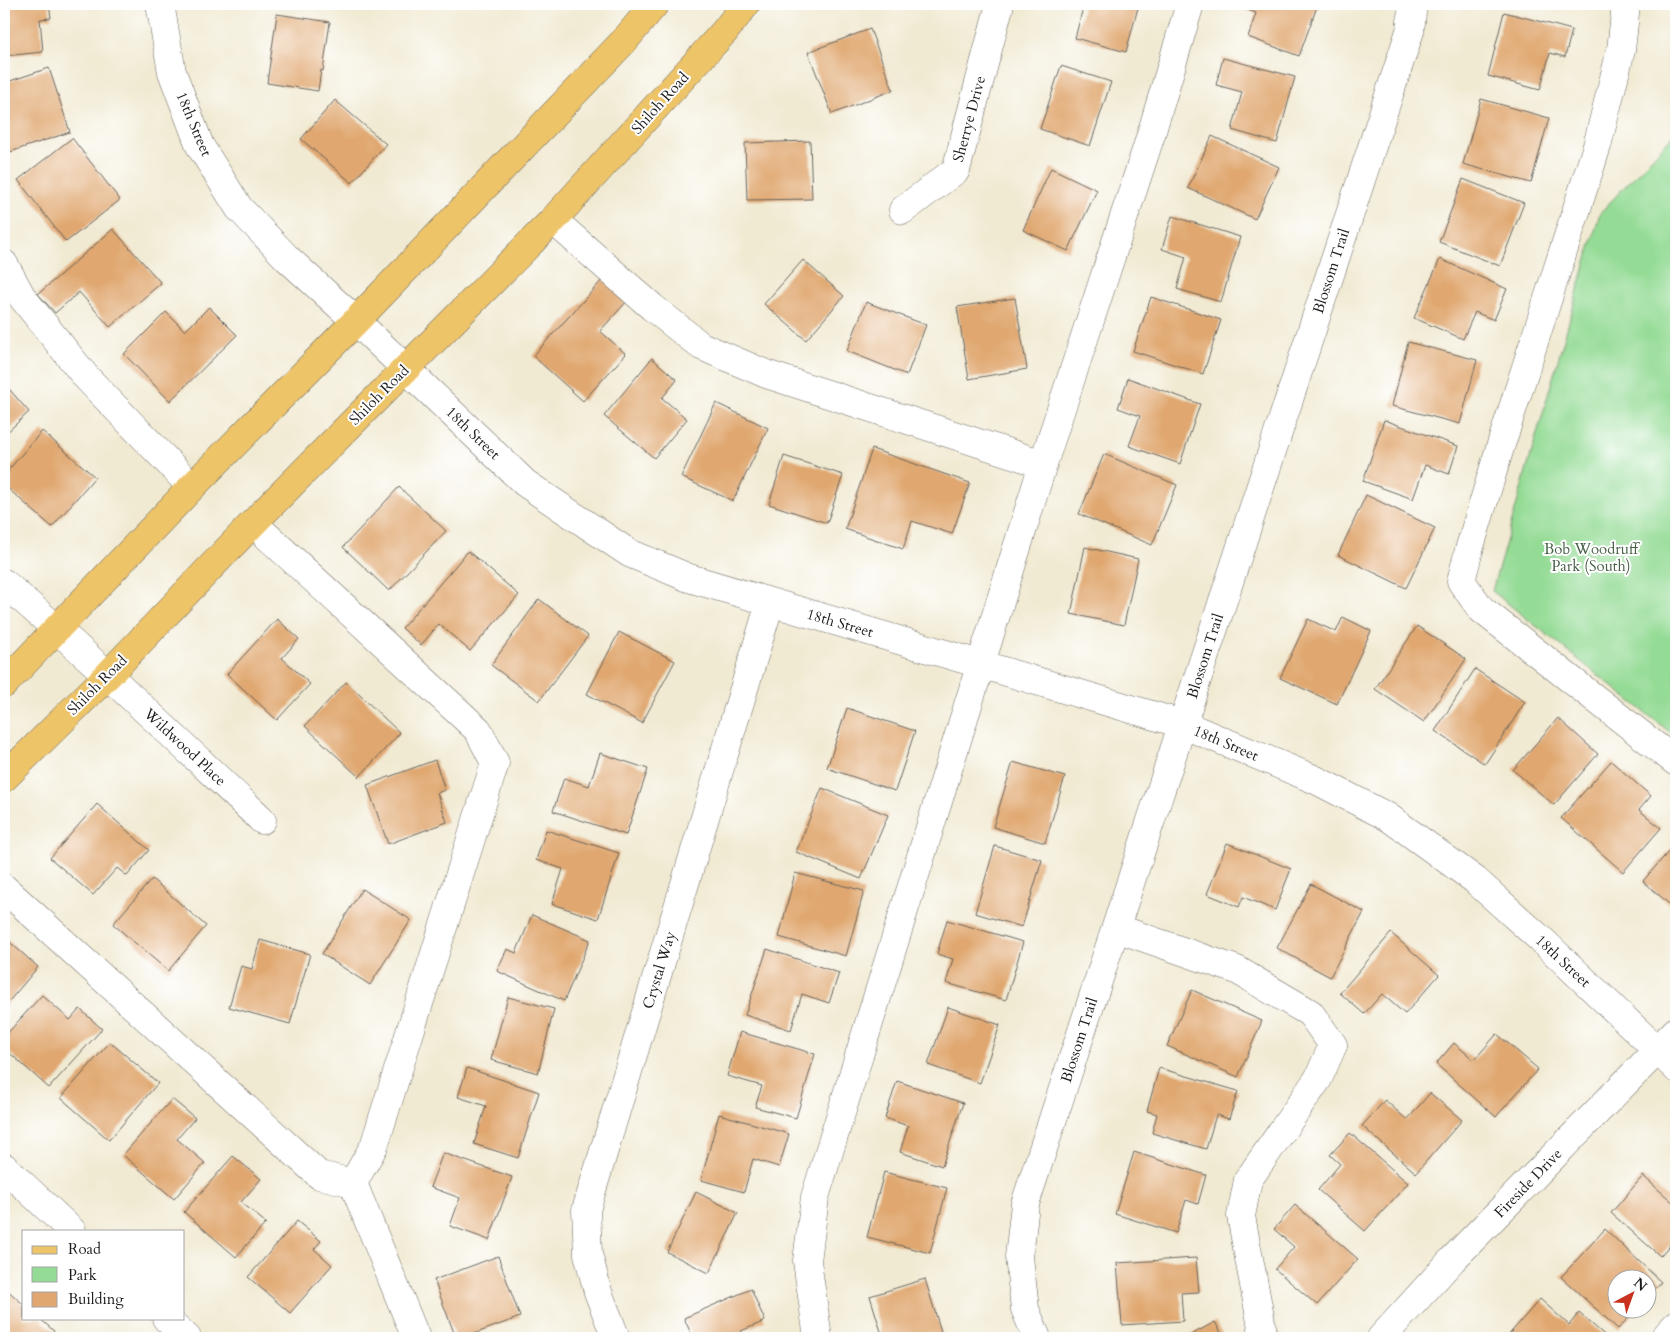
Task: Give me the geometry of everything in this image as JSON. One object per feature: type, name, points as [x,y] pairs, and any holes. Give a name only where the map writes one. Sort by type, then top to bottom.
[{"type":"main road","points":[[4,684],[192,487],[356,321],[624,41],[655,4]]},
{"type":"main road","name":"Shiloh Road","points":[[4,778],[108,675],[253,523],[553,220],[724,32],[746,4]]},
{"type":"street","name":"18th Street","points":[[160,4],[172,72],[200,146],[239,208],[288,259],[406,368],[525,483],[629,553],[689,578],[1182,724],[1316,780],[1388,817],[1475,880],[1546,944],[1667,1059]]},
{"type":"street","name":"Sherrye Drive","points":[[903,210],[956,170],[1000,4]]},
{"type":"street","points":[[818,1338],[807,1261],[815,1196],[980,664],[1043,464],[1149,141],[1190,4]]},
{"type":"street","name":"Blossom Trail","points":[[1038,1338],[1025,1308],[1019,1257],[1025,1204],[1410,30],[1413,4]]},
{"type":"street","points":[[1626,4],[1621,50],[1597,146],[1499,452],[1461,581],[1481,609],[1676,762]]},
{"type":"street","points":[[553,220],[652,308],[701,346],[766,374],[1043,464]]},
{"type":"street","points":[[4,264],[22,297],[86,377],[192,487]]},
{"type":"street","points":[[253,523],[478,730],[495,763],[374,1146],[353,1183]]},
{"type":"street","name":"Wildwood Place","points":[[4,583],[57,628],[262,820]]},
{"type":"street","name":"Crystal Way","points":[[616,1338],[598,1292],[588,1254],[586,1210],[770,603]]},
{"type":"street","points":[[4,888],[319,1176],[353,1183]]},
{"type":"street","points":[[1116,928],[1237,970],[1310,1013],[1333,1045],[1318,1079],[1248,1180],[1241,1216],[1264,1338]]},
{"type":"street","name":"Fireside Drive","points":[[1381,1338],[1453,1259],[1667,1059],[1676,1031]]},
{"type":"street","points":[[4,1167],[71,1230]]},
{"type":"street","points":[[353,1183],[416,1338]]},
{"type":"street","points":[[168,1320],[187,1338]]},
{"type":"street","points":[[1664,1338],[1676,1325]]},
{"type":"green space","name":"Bob Woodruff Park (South)","points":[[1676,132],[1676,737],[1492,591],[1600,213]]},
{"type":"building","points":[[4,4],[49,4],[51,18],[40,19],[43,52],[4,56]]},
{"type":"building","points":[[1084,4],[1139,4],[1126,52],[1075,38]]},
{"type":"building","points":[[1240,4],[1318,4],[1299,56],[1248,37],[1256,13],[1239,7]]},
{"type":"building","points":[[1504,12],[1572,30],[1565,57],[1550,53],[1540,90],[1488,76]]},
{"type":"building","points":[[277,14],[330,22],[318,91],[267,83]]},
{"type":"building","points":[[870,29],[893,90],[832,114],[808,52]]},
{"type":"building","points":[[1223,58],[1295,77],[1277,143],[1232,130],[1242,92],[1216,85]]},
{"type":"building","points":[[1061,66],[1111,82],[1090,146],[1040,129]]},
{"type":"building","points":[[49,68],[70,132],[4,154],[4,83]]},
{"type":"building","points":[[1481,99],[1549,118],[1531,183],[1463,164]]},
{"type":"building","points":[[335,100],[386,144],[352,183],[301,139]]},
{"type":"building","points":[[1212,136],[1279,167],[1255,219],[1188,188]]},
{"type":"building","points":[[72,138],[120,200],[66,242],[18,180]]},
{"type":"building","points":[[810,141],[812,199],[747,200],[745,143]]},
{"type":"building","points":[[1051,168],[1097,190],[1068,251],[1023,230]]},
{"type":"building","points":[[1463,179],[1524,203],[1500,266],[1439,242]]},
{"type":"building","points":[[1172,216],[1240,237],[1221,302],[1177,289],[1186,257],[1162,249]]},
{"type":"building","points":[[113,229],[161,283],[110,327],[79,292],[55,313],[38,294]]},
{"type":"building","points":[[1440,259],[1507,289],[1494,320],[1475,312],[1463,339],[1414,318]]},
{"type":"building","points":[[803,260],[844,296],[806,340],[764,304]]},
{"type":"building","points":[[604,278],[628,300],[600,331],[626,354],[583,401],[533,356]]},
{"type":"building","points":[[1151,297],[1221,320],[1203,374],[1133,351]]},
{"type":"building","points":[[1015,298],[1027,369],[969,379],[957,307]]},
{"type":"building","points":[[866,302],[926,325],[907,375],[847,351]]},
{"type":"building","points":[[209,307],[237,335],[170,401],[124,354],[166,312],[185,331]]},
{"type":"building","points":[[1408,342],[1477,360],[1460,424],[1392,406]]},
{"type":"building","points":[[652,358],[677,380],[662,398],[687,419],[654,458],[604,416]]},
{"type":"building","points":[[1128,378],[1200,404],[1180,464],[1129,446],[1140,416],[1118,408]]},
{"type":"building","points":[[10,390],[29,412],[4,435],[4,395]]},
{"type":"building","points":[[716,403],[768,428],[733,501],[681,477]]},
{"type":"building","points":[[1384,420],[1458,446],[1449,474],[1425,465],[1413,499],[1363,481]]},
{"type":"building","points":[[42,431],[95,477],[52,527],[4,485],[4,475]]},
{"type":"building","points":[[872,449],[970,483],[952,534],[912,521],[903,549],[845,529]]},
{"type":"building","points":[[1104,454],[1177,485],[1152,545],[1079,514]]},
{"type":"building","points":[[784,456],[843,475],[827,523],[769,504]]},
{"type":"building","points":[[399,487],[446,531],[389,591],[343,547]]},
{"type":"building","points":[[1366,495],[1435,528],[1406,588],[1338,555]]},
{"type":"building","points":[[1085,547],[1138,559],[1124,625],[1071,614]]},
{"type":"building","points":[[468,551],[519,595],[470,651],[439,624],[421,645],[402,628]]},
{"type":"building","points":[[539,599],[588,636],[539,701],[491,665]]},
{"type":"building","points":[[1343,617],[1371,631],[1337,704],[1280,678],[1308,619],[1336,632]]},
{"type":"building","points":[[277,619],[299,639],[282,658],[310,684],[277,720],[227,674]]},
{"type":"building","points":[[1417,626],[1466,659],[1424,722],[1375,689]]},
{"type":"building","points":[[619,632],[675,661],[642,723],[587,694]]},
{"type":"building","points":[[1475,669],[1525,702],[1485,764],[1435,731]]},
{"type":"building","points":[[346,682],[400,733],[359,777],[305,726]]},
{"type":"building","points":[[847,708],[915,731],[895,791],[827,768]]},
{"type":"building","points":[[1558,718],[1598,754],[1554,805],[1513,770]]},
{"type":"building","points":[[600,753],[648,769],[626,835],[553,811],[564,778],[589,786]]},
{"type":"building","points":[[435,760],[445,790],[437,793],[447,822],[388,844],[367,785]]},
{"type":"building","points":[[1611,761],[1651,796],[1639,810],[1661,828],[1623,872],[1561,818]]},
{"type":"building","points":[[1013,762],[1065,777],[1045,843],[993,827]]},
{"type":"building","points":[[822,788],[888,815],[861,879],[796,852]]},
{"type":"building","points":[[97,804],[149,850],[127,876],[117,868],[93,895],[50,858]]},
{"type":"building","points":[[546,830],[619,853],[598,919],[552,904],[563,869],[536,860]]},
{"type":"building","points":[[1227,843],[1291,869],[1275,910],[1243,897],[1239,907],[1207,894]]},
{"type":"building","points":[[1676,843],[1676,910],[1643,881]]},
{"type":"building","points":[[995,846],[1042,860],[1022,927],[975,913]]},
{"type":"building","points":[[795,873],[864,891],[846,956],[779,937]]},
{"type":"building","points":[[152,879],[206,926],[168,971],[113,924]]},
{"type":"building","points":[[1311,884],[1364,912],[1330,977],[1277,948]]},
{"type":"building","points":[[362,889],[411,920],[370,985],[322,954]]},
{"type":"building","points":[[532,915],[590,940],[564,1001],[497,971],[507,949],[516,953]]},
{"type":"building","points":[[947,920],[1023,942],[1006,1000],[946,983],[953,959],[937,954]]},
{"type":"building","points":[[1391,933],[1439,975],[1405,1014],[1382,994],[1364,1014],[1340,993]]},
{"type":"building","points":[[4,937],[38,967],[4,1007]]},
{"type":"building","points":[[260,940],[310,954],[290,1024],[229,1007],[241,966],[252,969]]},
{"type":"building","points":[[767,949],[839,973],[829,1003],[802,994],[791,1030],[745,1015]]},
{"type":"building","points":[[1192,990],[1262,1021],[1238,1077],[1167,1046]]},
{"type":"building","points":[[42,995],[70,1020],[80,1009],[102,1029],[49,1088],[4,1048],[4,1037]]},
{"type":"building","points":[[508,997],[554,1009],[538,1073],[491,1060]]},
{"type":"building","points":[[948,1007],[1000,1025],[980,1083],[928,1065]]},
{"type":"building","points":[[740,1032],[815,1054],[796,1118],[755,1107],[762,1086],[727,1076]]},
{"type":"building","points":[[1497,1034],[1538,1069],[1496,1117],[1436,1064],[1454,1043],[1474,1060]]},
{"type":"building","points":[[110,1042],[158,1083],[109,1140],[61,1098]]},
{"type":"building","points":[[467,1068],[539,1092],[518,1158],[474,1144],[486,1106],[458,1097]]},
{"type":"building","points":[[1159,1068],[1238,1091],[1229,1119],[1216,1115],[1206,1149],[1152,1133],[1157,1114],[1147,1111]]},
{"type":"building","points":[[897,1081],[963,1103],[942,1166],[900,1152],[908,1126],[885,1118]]},
{"type":"building","points":[[1430,1093],[1462,1120],[1416,1173],[1362,1126],[1385,1100],[1407,1120]]},
{"type":"building","points":[[172,1099],[195,1118],[177,1139],[205,1163],[174,1199],[123,1155]]},
{"type":"building","points":[[719,1114],[789,1134],[779,1167],[753,1159],[744,1192],[701,1180]]},
{"type":"building","points":[[1350,1133],[1408,1183],[1365,1231],[1318,1190],[1340,1164],[1330,1155]]},
{"type":"building","points":[[1134,1152],[1206,1175],[1198,1204],[1186,1200],[1176,1233],[1115,1214]]},
{"type":"building","points":[[443,1153],[512,1177],[489,1240],[450,1226],[460,1198],[430,1187]]},
{"type":"building","points":[[233,1156],[261,1179],[241,1202],[266,1223],[236,1257],[184,1212]]},
{"type":"building","points":[[884,1172],[947,1188],[930,1253],[867,1237]]},
{"type":"building","points":[[1643,1176],[1676,1205],[1676,1238],[1660,1256],[1611,1213]]},
{"type":"building","points":[[696,1192],[738,1213],[709,1273],[667,1252]]},
{"type":"building","points":[[1295,1205],[1358,1259],[1317,1305],[1275,1269],[1294,1247],[1274,1229]]},
{"type":"building","points":[[297,1221],[321,1241],[314,1249],[332,1265],[290,1313],[248,1277]]},
{"type":"building","points":[[1605,1229],[1648,1270],[1608,1270],[1608,1320],[1561,1277]]},
{"type":"building","points":[[498,1256],[520,1317],[463,1338],[456,1338],[434,1280]]},
{"type":"building","points":[[1196,1258],[1199,1292],[1181,1293],[1183,1321],[1122,1325],[1117,1263]]},
{"type":"building","points":[[925,1279],[943,1338],[883,1338],[870,1296]]},
{"type":"building","points":[[4,1287],[22,1303],[22,1320],[41,1320],[54,1331],[48,1338],[4,1338]]},
{"type":"building","points":[[751,1289],[765,1321],[741,1331],[744,1338],[693,1338],[684,1318]]},
{"type":"building","points":[[1540,1299],[1569,1325],[1579,1313],[1608,1338],[1506,1338]]},
{"type":"building","points":[[1608,1320],[1627,1320],[1618,1329]]},
{"type":"building","points":[[1215,1322],[1224,1338],[1185,1338]]},
{"type":"building","points":[[359,1333],[362,1338],[347,1338]]}]
